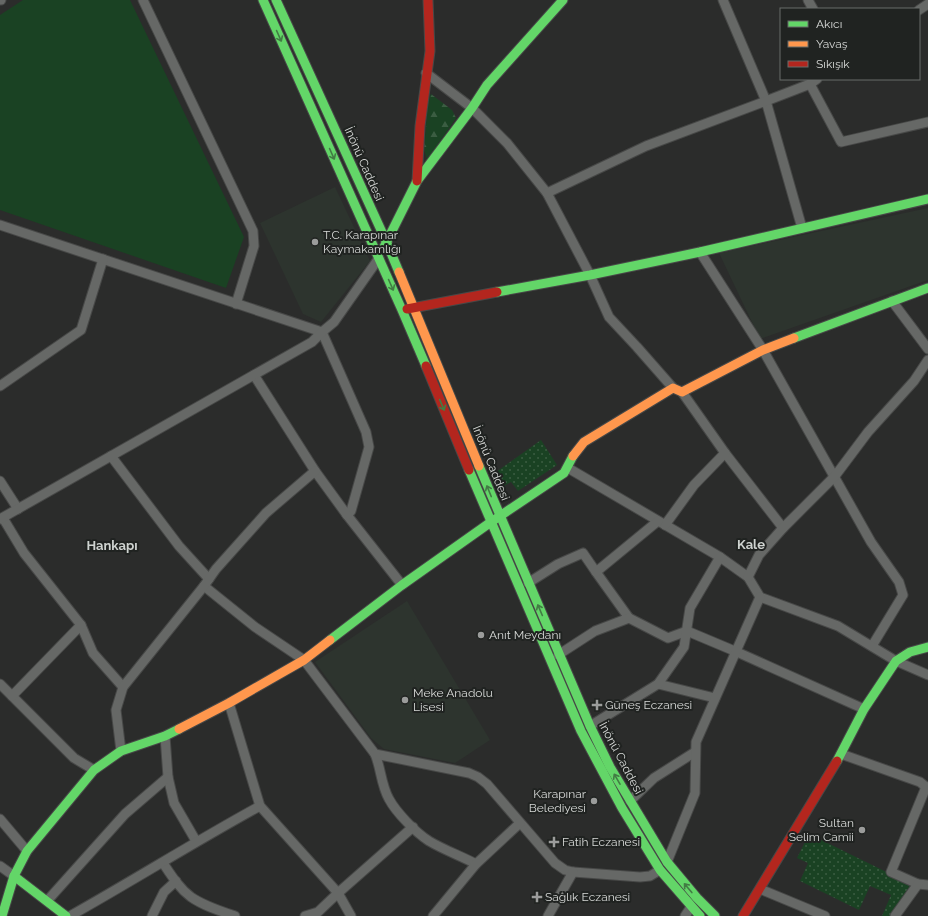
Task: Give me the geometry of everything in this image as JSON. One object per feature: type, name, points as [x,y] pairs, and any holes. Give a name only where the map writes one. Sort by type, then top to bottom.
[{"type":"main road","name":"İnönü Caddesi","points":[[263,0],[402,310],[581,731],[622,808],[660,870],[700,916]]},
{"type":"main road","name":"İnönü Caddesi","points":[[276,0],[386,241],[499,516],[590,726],[610,767],[667,862],[697,898],[715,916]]},
{"type":"main road","points":[[417,181],[420,126],[430,51],[428,0]]},
{"type":"main road","points":[[379,258],[386,241],[417,181],[488,85],[564,0]]},
{"type":"main road","points":[[402,310],[590,275],[700,252],[928,199]]},
{"type":"main road","points":[[2,916],[14,876],[27,852],[94,770],[121,751],[165,736],[229,703],[304,660],[402,585],[499,516],[564,473],[568,468],[573,455],[584,442],[673,388],[682,392],[763,350],[928,288]]},
{"type":"main road","points":[[743,916],[841,754],[864,710],[896,661],[910,652],[928,647]]},
{"type":"main road","points":[[660,870],[667,862]]},
{"type":"main road","points":[[14,876],[66,916]]},
{"type":"street","points":[[143,0],[253,231],[254,246],[236,304]]},
{"type":"street","points":[[723,0],[766,101],[802,228]]},
{"type":"street","points":[[426,73],[472,108],[507,143],[547,193],[610,317],[673,388]]},
{"type":"street","points":[[547,193],[646,146],[766,101],[813,81],[841,142],[928,122]]},
{"type":"street","points":[[0,234],[4,226],[322,332],[366,432],[369,447],[351,511],[347,515]]},
{"type":"street","points":[[700,252],[763,350],[871,542],[898,582],[903,595],[872,646]]},
{"type":"street","points":[[123,687],[93,653],[81,625],[24,552],[1,518],[312,342],[334,322],[379,258]]},
{"type":"street","points":[[0,386],[81,330],[103,259]]},
{"type":"street","points":[[892,301],[928,349]]},
{"type":"street","points":[[748,578],[759,555],[782,528],[835,476],[868,432],[914,381],[928,360]]},
{"type":"street","points":[[254,375],[315,471],[347,515],[402,585]]},
{"type":"street","points":[[682,392],[725,453],[782,528]]},
{"type":"street","points":[[596,572],[662,523],[694,485],[725,453]]},
{"type":"street","points":[[111,456],[206,582],[255,627],[304,660],[375,754],[380,766],[388,798],[395,808],[412,827],[428,841],[476,864]]},
{"type":"street","points":[[568,468],[720,557],[748,578],[760,597],[838,626],[896,661],[928,675]]},
{"type":"street","points":[[121,751],[116,710],[123,687],[216,569],[266,513],[315,471]]},
{"type":"street","points":[[0,482],[18,509]]},
{"type":"street","points":[[528,583],[558,564],[583,552],[629,618],[668,638],[687,631],[737,652],[864,710]]},
{"type":"street","points":[[590,726],[658,684],[684,647],[690,608],[720,557]]},
{"type":"street","points":[[667,862],[695,793],[696,742],[760,597]]},
{"type":"street","points":[[558,655],[594,632],[629,618]]},
{"type":"street","points":[[12,696],[81,625]]},
{"type":"street","points":[[0,684],[74,758],[94,770]]},
{"type":"street","points":[[658,684],[715,698]]},
{"type":"street","points":[[229,703],[260,806],[338,893],[351,916]]},
{"type":"street","points":[[165,736],[168,777],[174,803],[196,841]]},
{"type":"street","points":[[630,801],[654,778],[696,752]]},
{"type":"street","points":[[375,754],[478,777],[487,784],[555,863],[565,870],[573,872],[640,877],[650,876],[660,870]]},
{"type":"street","points":[[841,754],[920,782],[927,787],[891,872],[918,884],[928,885]]},
{"type":"street","points":[[47,901],[125,814],[168,777]]},
{"type":"street","points":[[70,916],[163,863],[196,841],[260,806]]},
{"type":"street","points":[[0,819],[27,852]]},
{"type":"street","points":[[435,915],[476,864],[520,823]]},
{"type":"street","points":[[306,916],[318,912],[412,827]]},
{"type":"street","points":[[163,863],[176,881],[191,896],[210,907],[235,916]]},
{"type":"street","points":[[0,866],[14,876]]},
{"type":"street","points":[[548,916],[573,872]]},
{"type":"street","points":[[152,916],[164,892],[176,881]]},
{"type":"street","points":[[895,916],[918,884]]},
{"type":"street","points":[[760,889],[825,916]]},
{"type":"street","points":[[685,916],[691,907]]},
{"type":"shaded area","name":"T.C. Karapınar Kaymakamlığı","points":[[335,187],[370,261],[321,322],[303,314],[260,223]]},
{"type":"shaded area","points":[[928,208],[928,280],[760,339],[719,253]]},
{"type":"shaded area","name":"Meke Anadolu Lisesi","points":[[407,601],[490,740],[455,763],[384,749],[371,738],[315,662]]},
{"type":"green space","points":[[23,0],[130,0],[244,237],[226,288],[0,210],[0,15]]},
{"type":"green space","points":[[431,94],[452,110],[456,118],[427,159],[424,150],[428,101]]},
{"type":"green space","points":[[541,440],[557,465],[518,491],[511,482],[502,487],[496,472]]},
{"type":"green space","points":[[809,834],[911,884],[890,916],[882,916],[891,895],[870,886],[859,910],[800,881],[808,863],[797,858]]},
{"type":"traffic: fast","points":[[263,0],[426,366]]},
{"type":"traffic: fast","points":[[276,0],[399,272]]},
{"type":"traffic: fast","points":[[384,247],[417,181],[472,108],[487,85],[563,0]]},
{"type":"traffic: fast","points":[[497,292],[590,275],[700,252],[928,199]]},
{"type":"traffic: fast","points":[[794,338],[928,288]]},
{"type":"traffic: fast","points":[[330,640],[402,585],[491,522],[564,473],[573,456]]},
{"type":"traffic: fast","points":[[479,466],[590,726],[610,767],[667,862],[697,898],[715,916]]},
{"type":"traffic: fast","points":[[469,470],[581,731],[622,808],[660,870],[700,916]]},
{"type":"traffic: fast","points":[[837,761],[864,709],[896,661],[910,652],[928,647]]},
{"type":"traffic: fast","points":[[2,916],[14,876],[27,851],[94,770],[121,751],[165,736],[179,729]]},
{"type":"traffic: fast","points":[[14,876],[66,916]]},
{"type":"traffic: slow","points":[[399,272],[479,466]]},
{"type":"traffic: slow","points":[[573,456],[584,442],[673,388],[682,392],[763,350],[794,338]]},
{"type":"traffic: slow","points":[[179,729],[229,703],[304,660],[330,640]]},
{"type":"traffic: jam","points":[[417,181],[420,126],[430,51],[428,0]]},
{"type":"traffic: jam","points":[[407,309],[497,292]]},
{"type":"traffic: jam","points":[[426,366],[469,470]]},
{"type":"traffic: jam","points":[[743,916],[837,761]]},
{"type":"place","name":"T.C. Karapınar Kaymakamlığı","points":[[315,242]]},
{"type":"place","name":"Anıt Meydanı","points":[[481,635]]},
{"type":"place","name":"Meke Anadolu Lisesi","points":[[405,700]]},
{"type":"place","name":"Güneş Eczanesi","points":[[597,705]]},
{"type":"place","name":"Karapınar Belediyesi","points":[[594,801]]},
{"type":"place","name":"Sultan Selim Camii","points":[[862,830]]},
{"type":"place","name":"Fatih Eczanesi","points":[[554,842]]},
{"type":"place","name":"Sağlık Eczanesi","points":[[537,897]]},
{"type":"district","name":"Kale","points":[[751,544]]},
{"type":"district","name":"Hankapı","points":[[112,545]]}]
